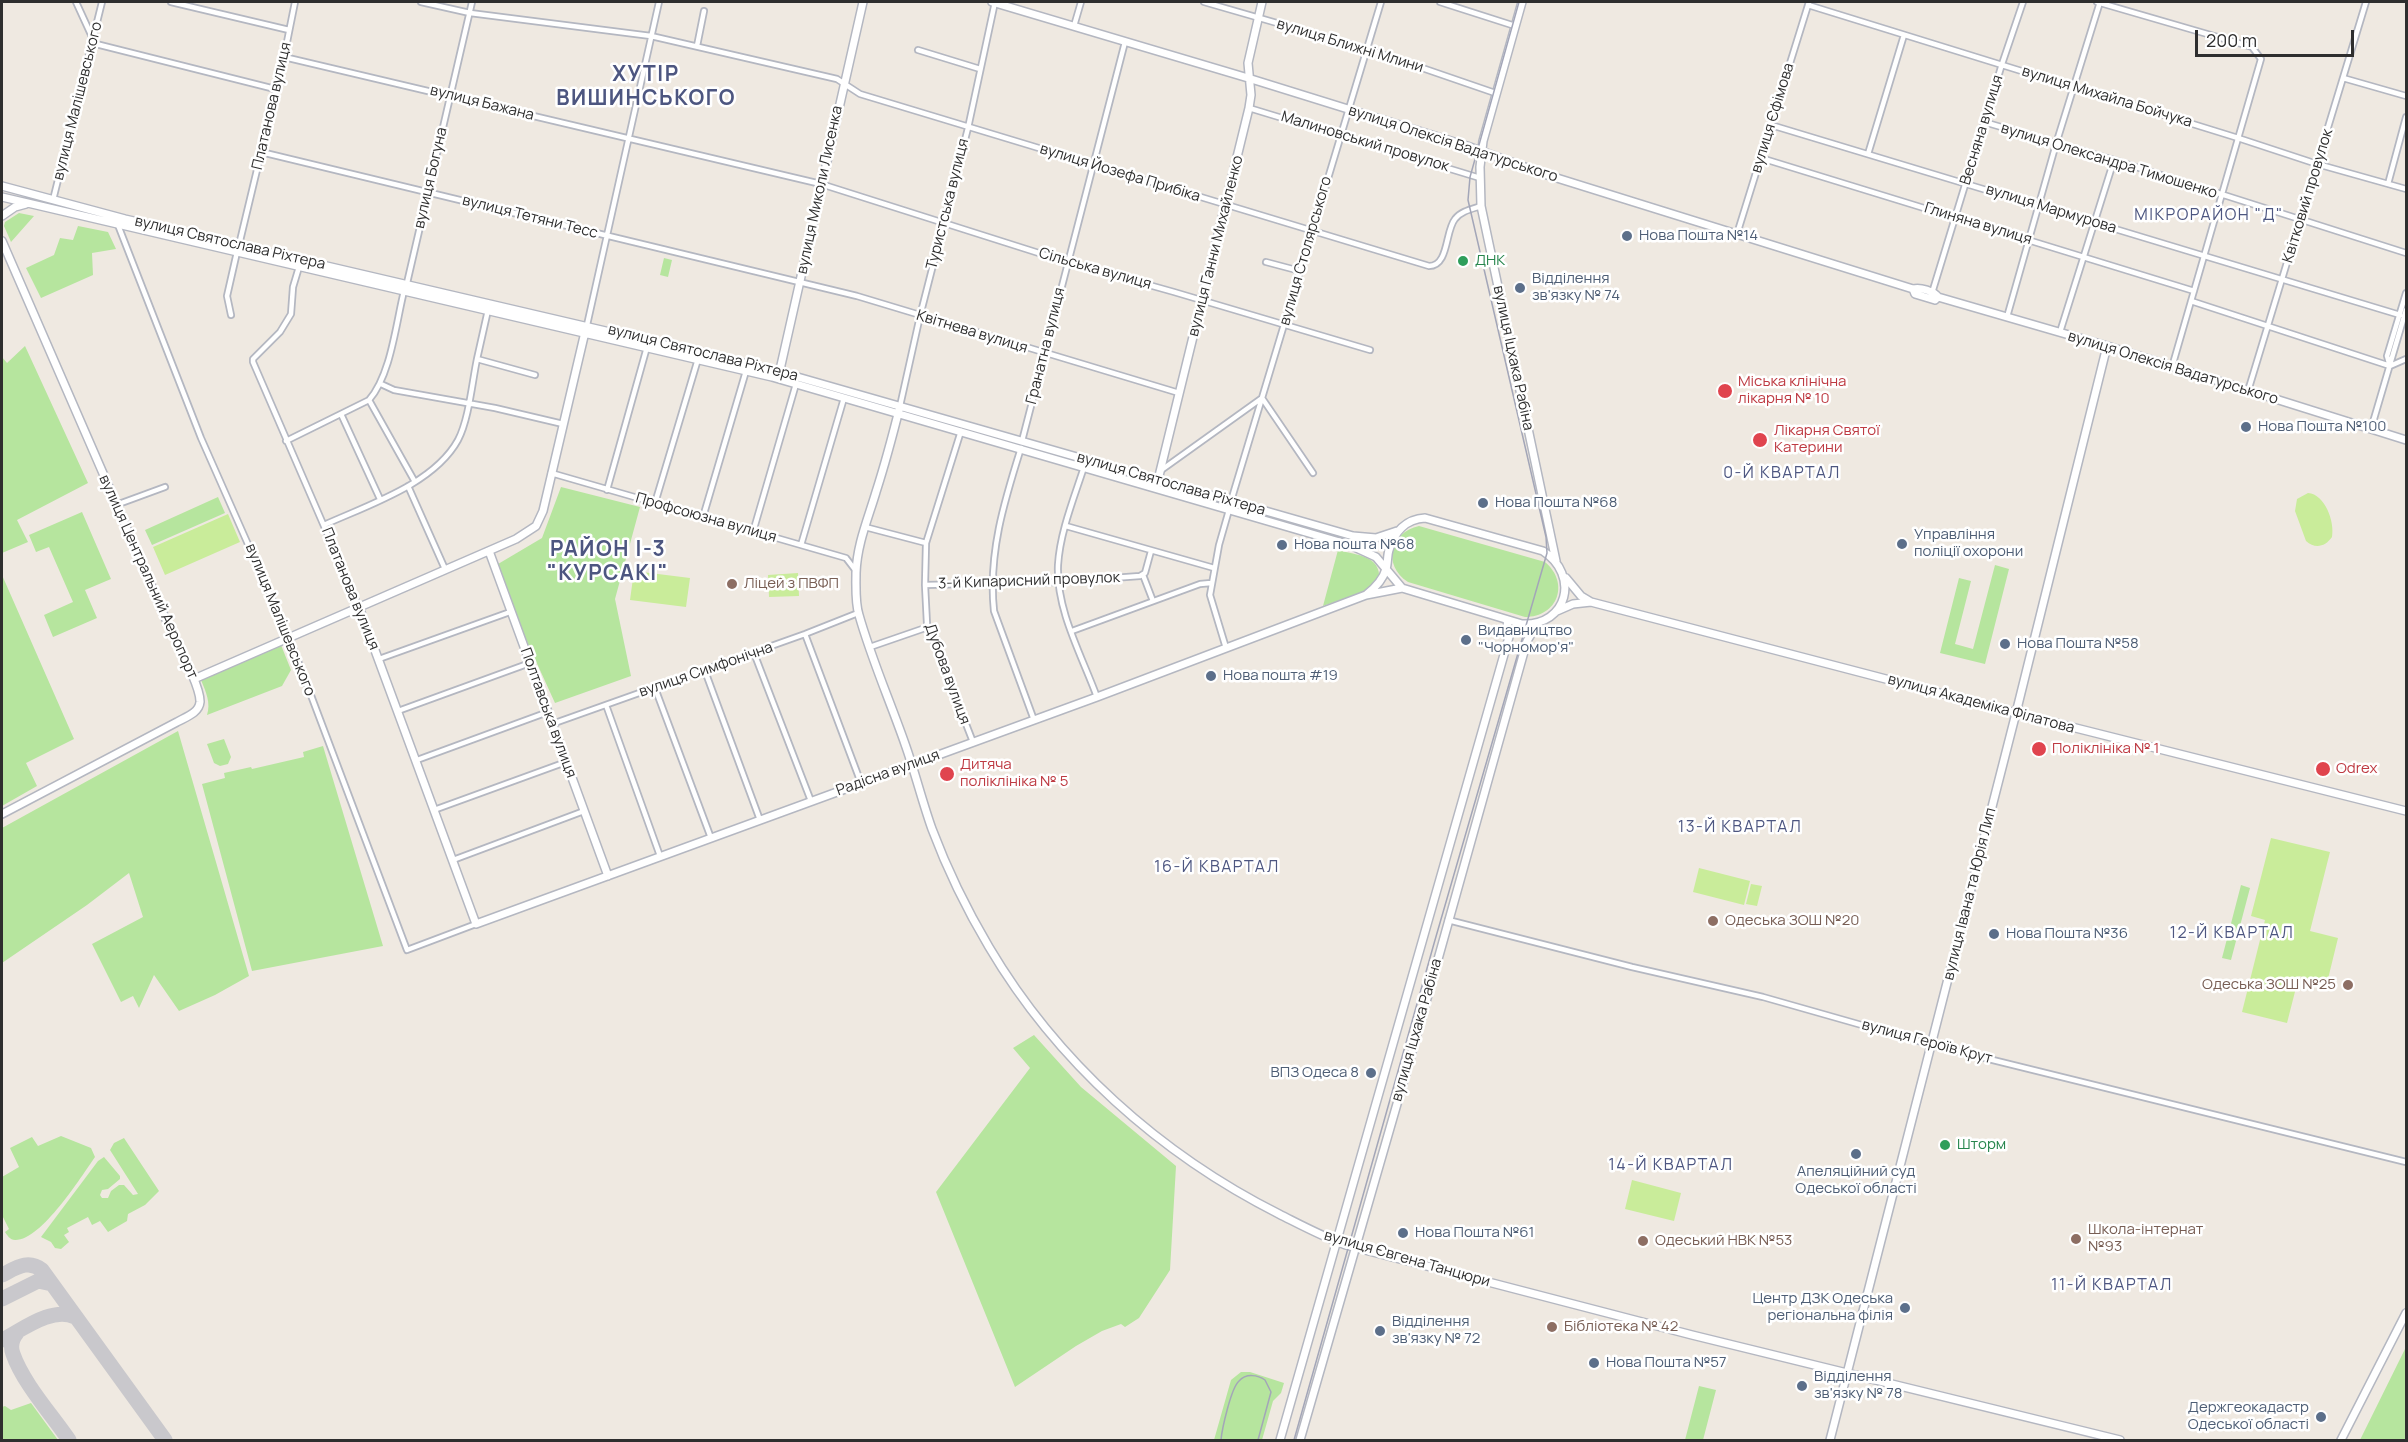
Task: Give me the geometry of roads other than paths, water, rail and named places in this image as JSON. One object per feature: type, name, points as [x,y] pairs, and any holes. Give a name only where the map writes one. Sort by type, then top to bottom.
[{"type":"main road","name":"вулиця Миколи Лисенка","points":[[778,375],[863,2]]},
{"type":"main road","name":"вулиця Олексія Вадатурського","points":[[994,2],[1467,146],[1481,153],[1913,289],[1915,294],[1935,300],[1935,295],[2007,316],[2406,440]]},
{"type":"main road","name":"вулиця Ганни Михайленко","points":[[1156,488],[1250,108],[1248,63],[1262,2]]},
{"type":"main road","name":"вулиця Іцхака Рабіна","points":[[1522,2],[1495,93],[1481,153],[1481,206],[1556,561]]},
{"type":"main road","name":"вулиця Святослава Ріхтера","points":[[2,186],[299,267],[405,287],[488,310],[586,328],[647,347],[746,371],[778,375],[796,384],[844,398],[899,409],[961,431],[1021,444],[1084,467],[1350,545],[1370,554],[1387,568],[1402,588]]},
{"type":"main road","name":"вулиця Святослава Ріхтера","points":[[2,197],[118,225],[238,249],[586,328],[778,375],[1353,536],[1376,538],[1397,531],[1414,519],[1425,518],[1526,545],[1543,551],[1556,561]]},
{"type":"main road","points":[[2,216],[15,207],[27,204]]},
{"type":"main road","name":"вулиця Центральний Аеропорт","points":[[2,241],[200,697],[200,706],[197,711],[2,814]]},
{"type":"main road","points":[[194,679],[516,539],[536,526],[543,511],[586,328]]},
{"type":"main road","name":"вулиця Івана та Юрія Лип","points":[[1830,1440],[1932,1045],[2107,346]]},
{"type":"main road","name":"Туристська вулиця","points":[[899,409],[859,542],[856,571],[858,613],[912,764]]},
{"type":"main road","points":[[1366,595],[1378,584],[1387,568],[1388,552],[1397,531]]},
{"type":"main road","name":"Полтавська вулиця","points":[[489,551],[608,876]]},
{"type":"main road","name":"вулиця Академіка Філатова","points":[[1556,561],[1570,585],[1591,602]]},
{"type":"main road","points":[[1557,611],[1565,592],[1562,571]]},
{"type":"main road","points":[[1402,588],[1522,624],[1539,623]]},
{"type":"main road","name":"Радісна вулиця","points":[[477,924],[1097,697],[1366,595],[1402,588]]},
{"type":"main road","name":"вулиця Академіка Філатова","points":[[1539,623],[1573,604],[1591,602],[2016,713],[2406,811]]},
{"type":"main road","name":"Платанова вулиця","points":[[359,607],[477,924]]},
{"type":"main road","name":"вулиця Іцхака Рабіна","points":[[1280,1440],[1509,637],[1507,620]]},
{"type":"main road","name":"вулиця Іцхака Рабіна","points":[[1300,1440],[1527,641],[1539,623]]},
{"type":"main road","name":"вулиця Євгена Танцюри","points":[[912,764],[935,836],[963,899],[988,947],[1019,994],[1072,1058],[1126,1112],[1162,1143],[1260,1205],[1337,1242],[1355,1247],[1692,1335],[2120,1440]]},
{"type":"main road","points":[[2341,1440],[2406,1313]]},
{"type":"street","points":[[76,2],[93,41],[275,89]]},
{"type":"street","name":"вулиця Малішевського","points":[[53,200],[102,2]]},
{"type":"street","points":[[171,2],[289,30]]},
{"type":"street","name":"Платанова вулиця","points":[[231,315],[228,296],[295,2]]},
{"type":"street","name":"вулиця Йозефа Прибіка","points":[[422,2],[470,13],[651,36],[837,79],[860,94],[1429,266],[1435,266],[1440,261],[1456,218],[1461,213],[1481,206]]},
{"type":"street","name":"вулиця Богуна","points":[[381,384],[472,2]]},
{"type":"street","points":[[586,328],[627,139],[660,2]]},
{"type":"street","name":"Туристська вулиця","points":[[899,409],[968,128],[994,2]]},
{"type":"street","points":[[1074,27],[1081,2]]},
{"type":"street","name":"вулиця Ближні Млини","points":[[1204,2],[1366,49],[1495,93]]},
{"type":"street","name":"вулиця Столярського","points":[[1231,501],[1381,2]]},
{"type":"street","points":[[1440,2],[1515,26]]},
{"type":"street","name":"Весняна вулиця","points":[[1935,295],[1955,217],[2023,2]]},
{"type":"street","points":[[2007,316],[2098,2],[2246,45],[2257,51],[2262,62],[2172,367]]},
{"type":"street","name":"Квітковий провулок","points":[[2248,391],[2366,2]]},
{"type":"street","name":"вулиця Михайла Бойчука","points":[[1809,3],[2317,165],[2406,189]]},
{"type":"street","name":"вулиця Єфімова","points":[[1737,234],[1809,3]]},
{"type":"street","points":[[697,46],[704,11]]},
{"type":"street","points":[[1868,154],[1904,35]]},
{"type":"street","name":"Гранатна вулиця","points":[[1034,720],[994,611],[992,582],[1000,516],[1045,354],[1066,262],[1125,42]]},
{"type":"street","points":[[918,50],[980,69]]},
{"type":"street","name":"вулиця Бажана","points":[[284,57],[820,184]]},
{"type":"street","points":[[2343,78],[2406,96]]},
{"type":"street","name":"Малиновський провулок","points":[[1250,108],[1480,178]]},
{"type":"street","points":[[2388,184],[2406,117]]},
{"type":"street","name":"вулиця Олександра Тимошенко","points":[[1984,122],[2114,160],[2406,253]]},
{"type":"street","name":"вулиця Мармурова","points":[[1771,125],[2400,315]]},
{"type":"street","name":"вулиця Тетяни Тесс","points":[[261,152],[799,283]]},
{"type":"street","name":"Глиняна вулиця","points":[[1761,158],[2194,291]]},
{"type":"street","points":[[2060,332],[2114,160]]},
{"type":"street","name":"Сільська вулиця","points":[[820,184],[1066,262],[1285,324],[1370,351]]},
{"type":"street","name":"вулиця Малішевського","points":[[118,225],[201,438],[289,637],[407,950],[477,924]]},
{"type":"street","points":[[1266,262],[1300,271]]},
{"type":"street","name":"Платанова вулиця","points":[[299,267],[293,286],[291,314],[280,332],[253,359],[263,390],[359,607]]},
{"type":"street","name":"Квітнева вулиця","points":[[799,283],[857,296],[1179,393]]},
{"type":"street","points":[[2390,366],[2387,356],[2406,293]]},
{"type":"street","points":[[2191,301],[2390,366],[2406,359]]},
{"type":"street","points":[[324,525],[408,486],[444,461],[459,438],[488,310]]},
{"type":"street","points":[[2371,429],[2406,310]]},
{"type":"street","points":[[607,490],[647,347]]},
{"type":"street","points":[[477,359],[535,375]]},
{"type":"street","points":[[655,503],[698,359]]},
{"type":"street","points":[[703,517],[746,371]]},
{"type":"street","points":[[286,441],[369,400],[381,384],[394,390],[468,403],[563,424]]},
{"type":"street","points":[[753,532],[796,384]]},
{"type":"street","points":[[801,545],[844,398]]},
{"type":"street","points":[[1160,471],[1262,398],[1313,474]]},
{"type":"street","points":[[369,400],[414,482]]},
{"type":"street","points":[[342,414],[380,499]]},
{"type":"street","name":"Дубова вулиця","points":[[961,431],[926,543],[925,585],[928,627],[973,742]]},
{"type":"street","points":[[1084,467],[1066,526],[1058,564],[1058,582],[1060,597],[1097,697]]},
{"type":"street","name":"Профсоюзна вулиця","points":[[551,474],[846,558],[856,571]]},
{"type":"street","points":[[116,505],[165,486]]},
{"type":"street","points":[[408,486],[445,568]]},
{"type":"street","points":[[1226,648],[1210,595],[1214,568],[1230,510]]},
{"type":"street","points":[[1066,526],[1214,568]]},
{"type":"street","points":[[865,527],[926,543]]},
{"type":"street","points":[[1151,551],[1143,575],[1153,600]]},
{"type":"street","name":"3-й Кипарисний провулок","points":[[925,585],[1058,582],[1143,575]]},
{"type":"street","points":[[1072,631],[1153,600],[1200,584],[1211,583]]},
{"type":"street","points":[[379,659],[510,612]]},
{"type":"street","name":"вулиця Симфонічна","points":[[552,723],[705,671],[858,613]]},
{"type":"street","points":[[870,647],[928,627]]},
{"type":"street","points":[[805,634],[861,783]]},
{"type":"street","points":[[754,653],[811,801]]},
{"type":"street","points":[[398,711],[530,663]]},
{"type":"street","points":[[705,671],[760,820]]},
{"type":"street","points":[[656,688],[711,838]]},
{"type":"street","points":[[606,705],[660,856]]},
{"type":"street","points":[[417,760],[548,712]]},
{"type":"street","points":[[434,810],[566,762]]},
{"type":"street","points":[[453,860],[584,811]]},
{"type":"street","name":"вулиця Героїв Крут","points":[[1448,920],[1632,967],[1763,997],[1932,1045],[2406,1162]]},
{"type":"tram line","points":[[1294,1440],[1547,553],[1546,537],[1468,200],[1470,177],[1519,2]]},
{"type":"tram line","points":[[1221,1440],[1227,1409],[1236,1385],[1242,1378],[1252,1376],[1265,1380],[1271,1392],[1258,1440]]},
{"type":"place","name":"Нова Пошта №14","points":[[1627,236]]},
{"type":"place","name":"ДНК","points":[[1463,261]]},
{"type":"place","name":"Відділення зв'язку № 74","points":[[1520,288]]},
{"type":"place","name":"Міська клінічна лікарня № 10","points":[[1725,391]]},
{"type":"place","name":"Нова Пошта №100","points":[[2246,427]]},
{"type":"place","name":"Лікарня Святої Катерини","points":[[1760,440]]},
{"type":"place","name":"Нова Пошта №68","points":[[1483,503]]},
{"type":"place","name":"Управління поліції охорони","points":[[1902,544]]},
{"type":"place","name":"Нова пошта №68","points":[[1282,545]]},
{"type":"place","name":"Ліцей з ПВФП","points":[[732,584]]},
{"type":"place","name":"Видавництво \"Чорномор'я\"","points":[[1466,640]]},
{"type":"place","name":"Нова Пошта №58","points":[[2005,644]]},
{"type":"place","name":"Нова пошта #19","points":[[1211,676]]},
{"type":"place","name":"Поліклініка № 1","points":[[2039,749]]},
{"type":"place","name":"Odrex","points":[[2323,769]]},
{"type":"place","name":"Дитяча поліклініка № 5","points":[[947,774]]},
{"type":"place","name":"Одеська ЗОШ №20","points":[[1713,921]]},
{"type":"place","name":"Нова Пошта №36","points":[[1994,934]]},
{"type":"place","name":"Одеська ЗОШ №25","points":[[2348,985]]},
{"type":"place","name":"ВПЗ Одеса 8","points":[[1371,1073]]},
{"type":"place","name":"Шторм","points":[[1945,1145]]},
{"type":"place","name":"Апеляційний суд Одеської області","points":[[1856,1154]]},
{"type":"place","name":"Нова Пошта №61","points":[[1403,1233]]},
{"type":"place","name":"Школа-інтернат №93","points":[[2076,1239]]},
{"type":"place","name":"Одеський НВК №53","points":[[1643,1241]]},
{"type":"place","name":"Центр ДЗК Одеська регіональна філія","points":[[1905,1308]]},
{"type":"place","name":"Бібліотека № 42","points":[[1552,1327]]},
{"type":"place","name":"Відділення зв'язку № 72","points":[[1380,1331]]},
{"type":"place","name":"Нова Пошта №57","points":[[1594,1363]]},
{"type":"place","name":"Відділення зв'язку № 78","points":[[1802,1386]]},
{"type":"place","name":"Держгеокадастр Одеської області","points":[[2321,1417]]},
{"type":"district","name":"ХУТІР ВИШИНСЬКОГО","points":[[646,87]]},
{"type":"district","name":"МІКРОРАЙОН \"Д\"","points":[[2209,216]]},
{"type":"district","name":"0-Й КВАРТАЛ","points":[[1782,474]]},
{"type":"district","name":"РАЙОН І-3 \"КУРСАКІ\"","points":[[608,562]]},
{"type":"district","name":"13-Й КВАРТАЛ","points":[[1740,828]]},
{"type":"district","name":"16-Й КВАРТАЛ","points":[[1217,868]]},
{"type":"district","name":"12-Й КВАРТАЛ","points":[[2232,934]]},
{"type":"district","name":"14-Й КВАРТАЛ","points":[[1671,1166]]},
{"type":"district","name":"11-Й КВАРТАЛ","points":[[2112,1286]]}]
